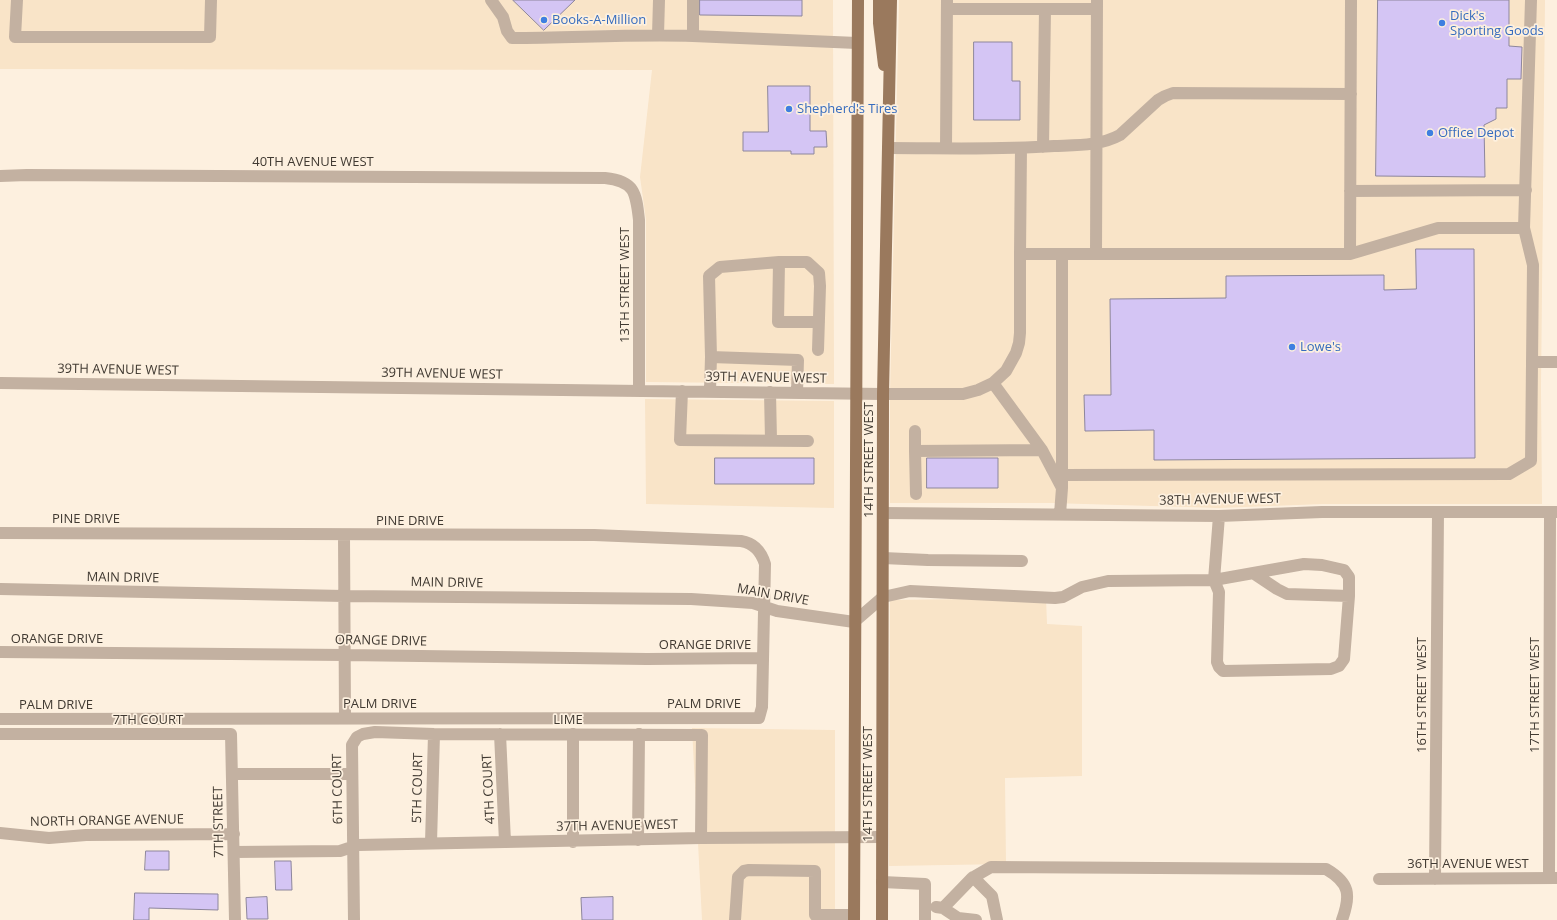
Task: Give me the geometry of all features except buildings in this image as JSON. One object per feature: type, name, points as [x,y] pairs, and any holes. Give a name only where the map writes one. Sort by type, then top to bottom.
[{"type":"main road","name":"14TH STREET WEST","points":[[854,917],[854,622],[858,0]]},
{"type":"main road","points":[[879,0],[879,23],[889,104]]},
{"type":"main road","name":"14TH STREET WEST","points":[[882,920],[883,394],[892,0]]},
{"type":"street","points":[[17,0],[15,37],[210,37],[211,0]]},
{"type":"street","points":[[492,0],[503,17],[507,31],[512,38],[658,35],[857,43]]},
{"type":"street","points":[[658,35],[659,0]]},
{"type":"street","points":[[693,0],[693,36]]},
{"type":"street","points":[[1350,254],[1351,0]]},
{"type":"street","points":[[1062,481],[1509,474],[1531,460],[1533,265],[1524,228],[1531,0]]},
{"type":"street","points":[[946,148],[947,4],[1045,9],[1097,5],[1096,254]]},
{"type":"street","points":[[1043,147],[1045,9]]},
{"type":"street","points":[[888,148],[1021,148],[1096,143],[1120,135],[1158,100],[1173,93],[1351,94]]},
{"type":"street","points":[[1021,148],[1019,343],[1016,353],[1006,371],[993,383],[1042,450],[1062,481]]},
{"type":"street","name":"40TH AVENUE WEST","points":[[0,176],[605,178],[616,179],[626,183]]},
{"type":"street","name":"13TH STREET WEST","points":[[626,183],[635,193],[639,220],[639,390]]},
{"type":"street","points":[[1350,191],[1526,190]]},
{"type":"street","points":[[1020,254],[1350,254],[1438,228],[1524,228]]},
{"type":"street","points":[[1060,514],[1062,481],[1062,254]]},
{"type":"street","points":[[779,262],[778,322],[819,322]]},
{"type":"street","points":[[710,391],[711,357],[709,276],[720,267],[779,262],[807,262],[819,273],[818,350]]},
{"type":"street","points":[[711,357],[798,360],[797,392]]},
{"type":"street","points":[[1532,362],[1557,362]]},
{"type":"street","name":"39TH AVENUE WEST","points":[[0,383],[621,392],[639,390],[963,394],[978,390],[993,383]]},
{"type":"street","points":[[682,391],[680,440],[771,440],[808,442]]},
{"type":"street","points":[[770,392],[771,440]]},
{"type":"street","points":[[915,431],[916,494]]},
{"type":"street","points":[[915,451],[1042,450]]},
{"type":"street","name":"38TH AVENUE WEST","points":[[883,513],[1219,516],[1322,512],[1553,512]]},
{"type":"street","name":"16TH STREET WEST","points":[[1435,879],[1438,512]]},
{"type":"street","name":"17TH STREET WEST","points":[[1553,512],[1553,878]]},
{"type":"street","points":[[854,622],[883,597],[910,591],[1055,598],[1063,597],[1082,587],[1108,581],[1214,580],[1304,564],[1322,565],[1337,567],[1344,570],[1349,577],[1344,659],[1339,666],[1331,669],[1223,671],[1219,668],[1217,662],[1219,592],[1214,580],[1219,516]]},
{"type":"street","name":"PINE DRIVE","points":[[0,532],[594,536],[746,542],[758,549],[765,564],[762,707],[760,718]]},
{"type":"street","points":[[344,535],[345,718]]},
{"type":"street","points":[[883,558],[1022,561]]},
{"type":"street","points":[[1253,573],[1277,590],[1287,594],[1349,596]]},
{"type":"street","name":"MAIN DRIVE","points":[[0,589],[344,596],[690,599],[753,603],[777,611],[854,622]]},
{"type":"street","name":"ORANGE DRIVE","points":[[0,652],[647,659],[762,658]]},
{"type":"street","name":"PALM DRIVE","points":[[0,720],[760,718]]},
{"type":"street","name":"6TH COURT","points":[[354,920],[352,745],[357,737],[363,734],[375,732],[434,734]]},
{"type":"street","name":"7TH COURT","points":[[0,734],[231,734],[232,774]]},
{"type":"street","name":"LIME","points":[[434,734],[702,735],[701,838]]},
{"type":"street","name":"5TH COURT","points":[[431,843],[434,734]]},
{"type":"street","name":"4TH COURT","points":[[500,734],[505,842]]},
{"type":"street","points":[[573,734],[573,842]]},
{"type":"street","points":[[638,840],[639,734]]},
{"type":"street","points":[[232,774],[352,774]]},
{"type":"street","name":"7TH STREET","points":[[232,774],[235,920]]},
{"type":"street","name":"NORTH ORANGE AVENUE","points":[[0,833],[49,838],[86,835],[234,834]]},
{"type":"street","name":"37TH AVENUE WEST","points":[[234,852],[340,851],[358,845],[431,843],[573,842],[701,838],[881,837]]},
{"type":"street","points":[[943,908],[973,877],[991,867],[1326,869],[1338,876],[1346,886],[1347,896],[1342,920]]},
{"type":"street","points":[[735,920],[737,882],[740,874],[744,871],[815,871],[815,917],[854,917]]},
{"type":"street","points":[[973,877],[992,896],[997,920]]},
{"type":"street","name":"36TH AVENUE WEST","points":[[1379,879],[1553,878]]},
{"type":"street","points":[[882,882],[925,884],[925,920]]},
{"type":"street","points":[[925,906],[943,908],[958,918],[976,920]]},
{"type":"shaded area","points":[[0,0],[833,0],[834,384],[646,382],[646,220],[640,177],[652,70],[0,69]]},
{"type":"shaded area","points":[[899,0],[1545,0],[1541,388],[1542,504],[1323,504],[1219,508],[1051,503],[890,503],[890,394]]},
{"type":"shaded area","points":[[645,399],[834,401],[834,508],[646,504]]},
{"type":"shaded area","points":[[1046,598],[1047,624],[1082,626],[1082,776],[1005,778],[1006,864],[889,866],[890,601]]},
{"type":"shaded area","points":[[692,728],[835,730],[835,920],[702,920]]},
{"type":"place","name":"Books-A-Million","points":[[544,20]]},
{"type":"place","name":"Dick's Sporting Goods","points":[[1442,23]]},
{"type":"place","name":"Shepherd's Tires","points":[[789,109]]},
{"type":"place","name":"Office Depot","points":[[1430,133]]},
{"type":"place","name":"Lowe's","points":[[1292,347]]}]
